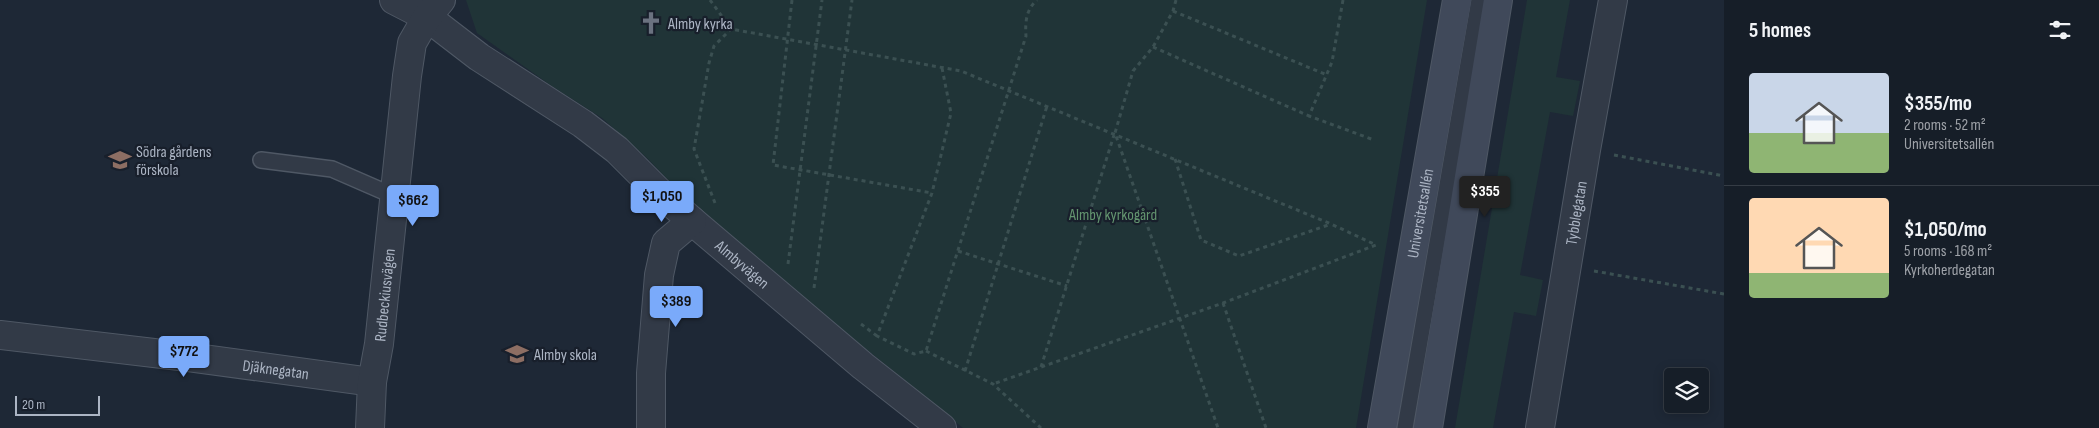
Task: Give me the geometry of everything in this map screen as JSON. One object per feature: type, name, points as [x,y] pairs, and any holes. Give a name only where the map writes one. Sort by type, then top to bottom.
[{"type":"main road","name":"Universitetsallén","points":[[1382,428],[1457,0]]},
{"type":"main road","points":[[1428,428],[1498,0]]},
{"type":"street","name":"Almbyvägen","points":[[394,0],[434,9],[479,57],[583,124],[617,150],[658,191],[692,221],[863,366],[942,428]]},
{"type":"street","name":"Tybblegatan","points":[[1540,428],[1566,266],[1613,0]]},
{"type":"street","name":"Rudbeckiusvägen","points":[[370,428],[372,382],[379,344],[412,43],[434,9]]},
{"type":"street","points":[[651,428],[651,373],[659,275],[666,243],[692,221]]},
{"type":"street","name":"Djäknegatan","points":[[0,335],[188,357],[372,382]]},
{"type":"lane","points":[[1405,428],[1479,0]]},
{"type":"lane","points":[[261,160],[332,169],[394,196]]},
{"type":"path","points":[[710,0],[731,29],[961,71],[1115,133],[1331,224],[1376,245],[1223,303],[993,384]]},
{"type":"path","points":[[792,0],[773,164],[932,193]]},
{"type":"path","points":[[788,270],[822,0]]},
{"type":"path","points":[[807,284],[814,289],[847,50],[852,0]]},
{"type":"path","points":[[926,351],[1010,91],[1026,36],[1025,24],[1031,5],[1037,0]]},
{"type":"path","points":[[1041,368],[1133,71],[1153,47],[1173,11],[1176,0]]},
{"type":"path","points":[[1309,116],[1332,62],[1343,0]]},
{"type":"path","points":[[1173,11],[1327,75]]},
{"type":"path","points":[[719,212],[694,149],[708,63],[714,46],[731,29]]},
{"type":"path","points":[[1153,47],[1309,116],[1374,140]]},
{"type":"path","points":[[863,366],[871,352],[932,193],[951,113],[942,68]]},
{"type":"path","points":[[965,371],[1047,106]]},
{"type":"path","points":[[1115,133],[1178,319],[1218,428]]},
{"type":"path","points":[[1586,150],[1724,176]]},
{"type":"path","points":[[1175,159],[1201,240],[1239,256],[1331,224]]},
{"type":"path","points":[[958,251],[1066,286]]},
{"type":"path","points":[[1566,266],[1724,294]]},
{"type":"path","points":[[1223,303],[1266,428]]},
{"type":"path","points":[[853,318],[892,345],[914,354],[926,351],[993,384],[1041,428]]},
{"type":"green space","name":"Almby kyrkogård","points":[[466,0],[1427,0],[1356,428],[963,428],[871,353],[743,255],[710,224],[647,158],[602,118],[553,87],[477,33]]},
{"type":"green space","points":[[1527,0],[1570,0],[1556,77],[1580,81],[1573,116],[1550,112],[1520,275],[1543,280],[1536,316],[1514,312],[1493,428],[1455,428]]},
{"type":"place","name":"Almby kyrka","points":[[651,23]]},
{"type":"place","name":"Södra gårdens förskola","points":[[120,160]]},
{"type":"place","name":"Almby skola","points":[[517,354]]}]
